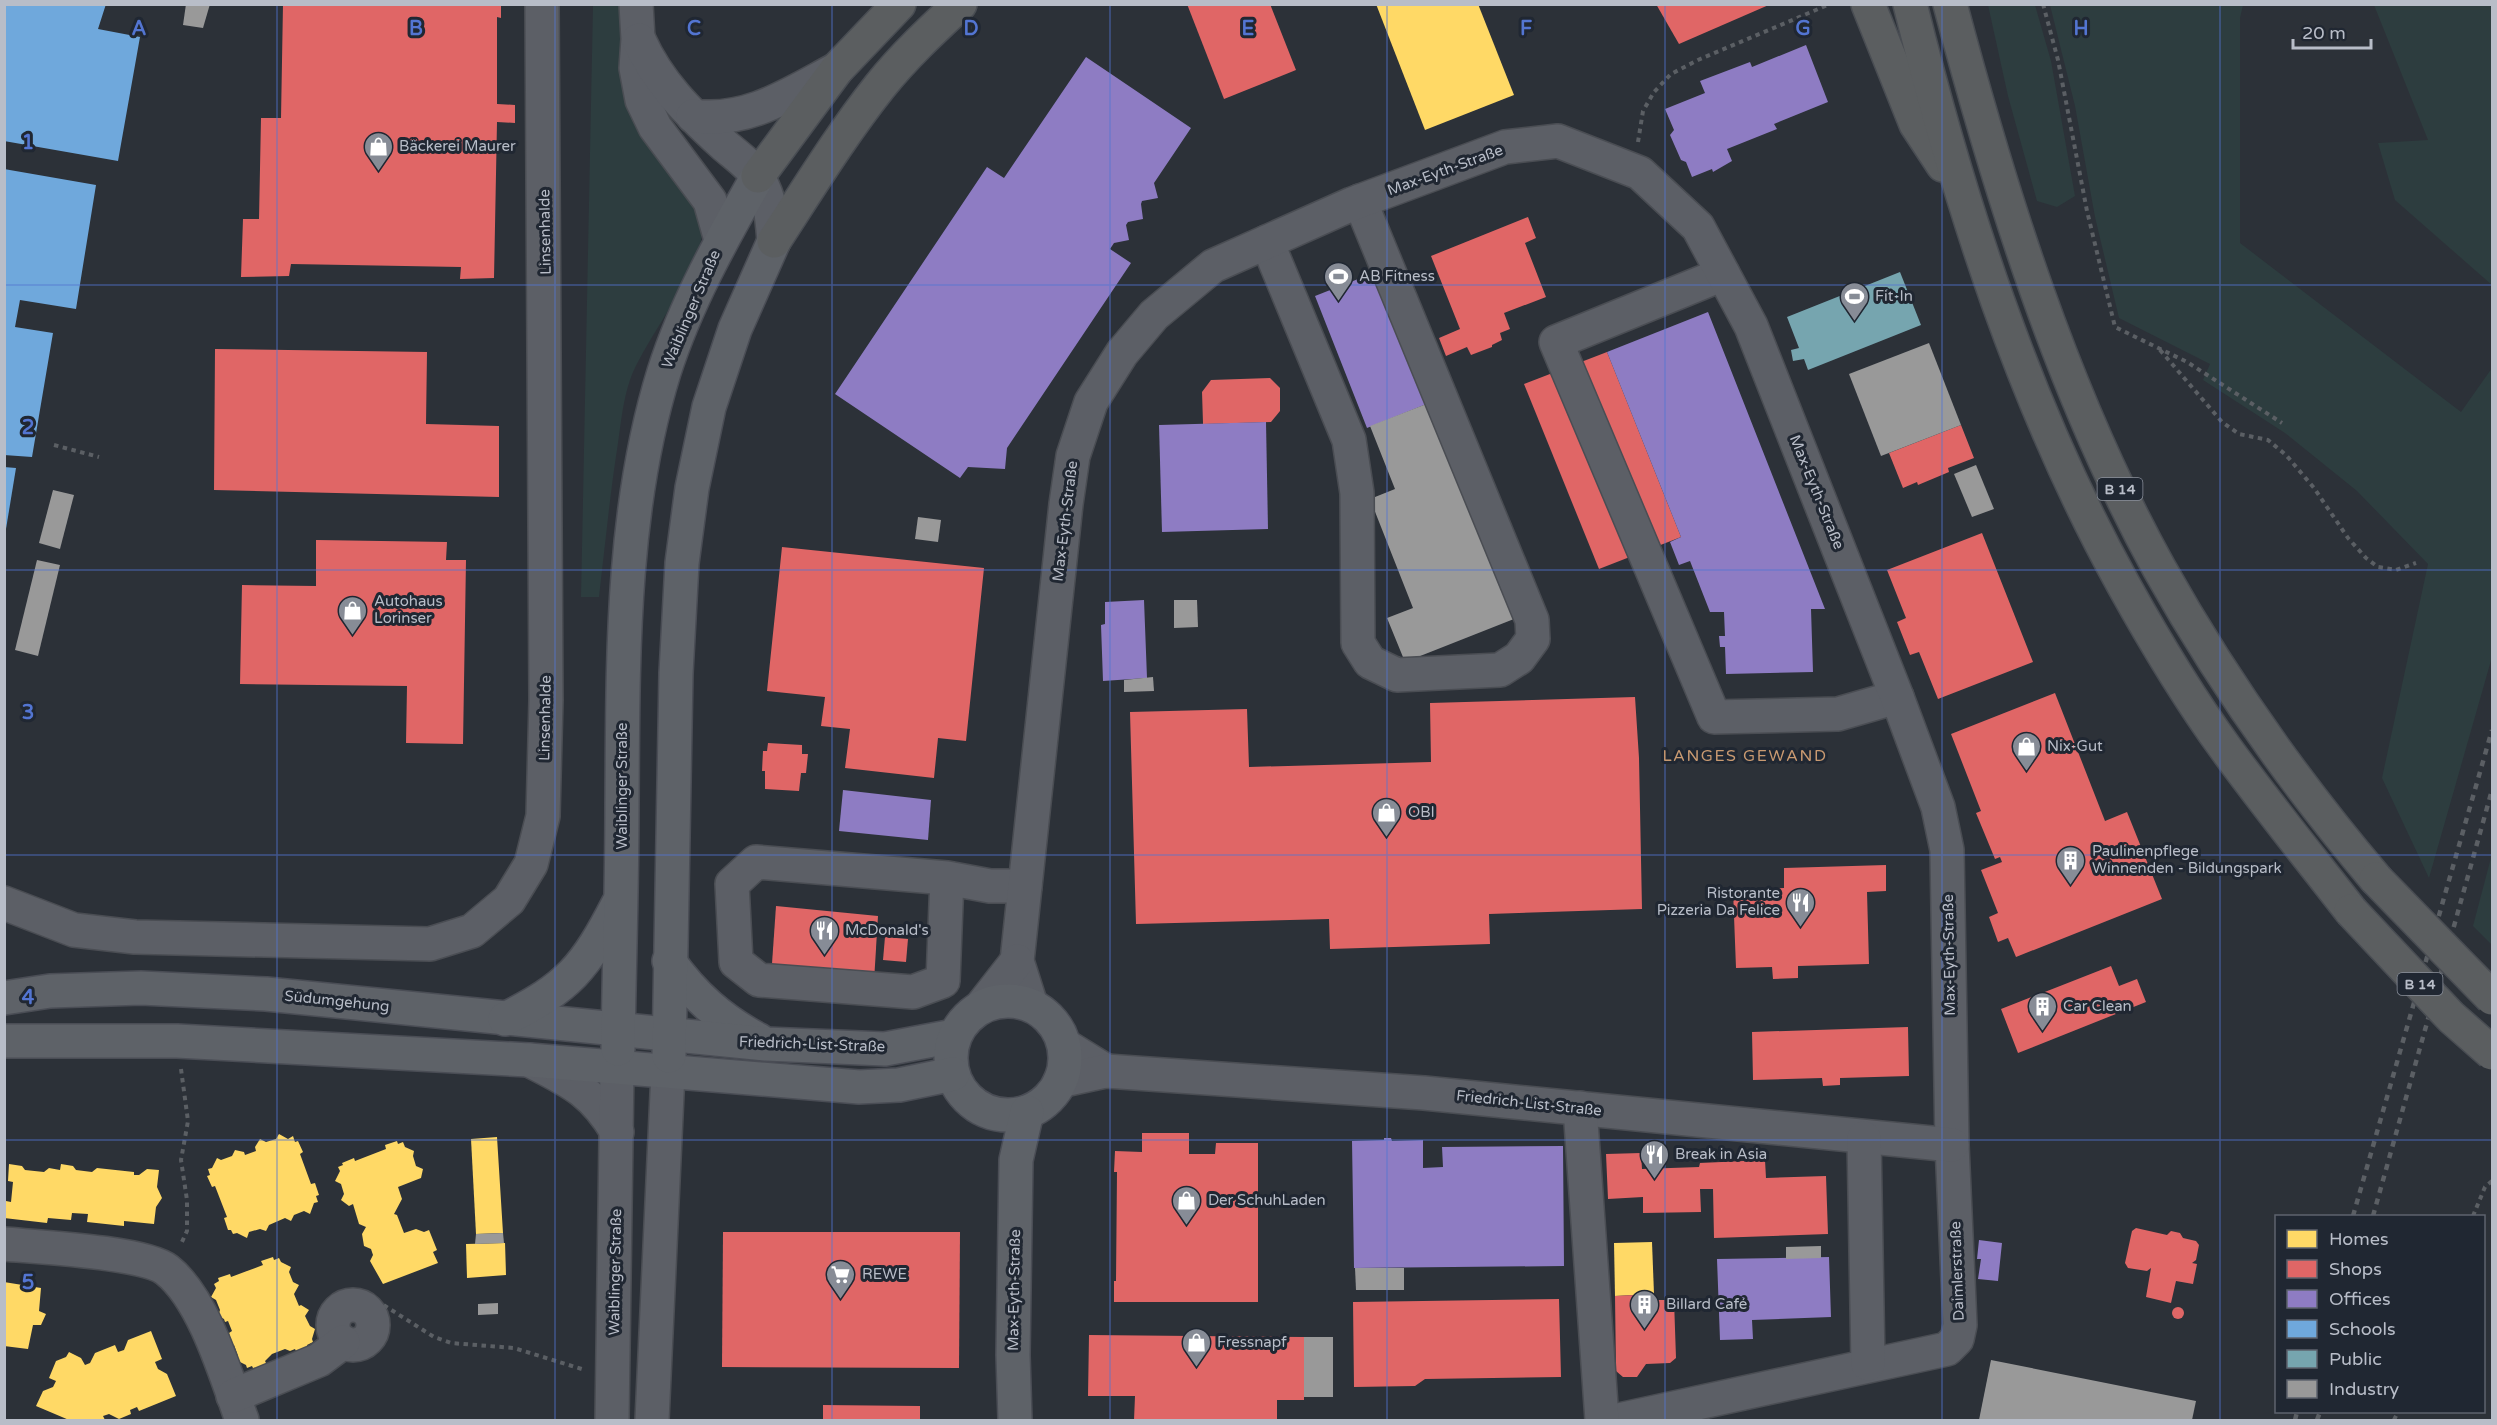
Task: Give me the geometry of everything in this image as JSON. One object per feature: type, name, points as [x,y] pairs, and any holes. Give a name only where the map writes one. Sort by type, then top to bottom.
[{"type":"highway","points":[[758,176],[837,69],[899,4]]},
{"type":"highway","points":[[774,241],[842,138],[881,85],[921,41],[960,4]]},
{"type":"highway","points":[[1868,4],[1916,124],[1961,192]]},
{"type":"highway","name":"B 14","points":[[1910,4],[1961,192],[2005,320],[2043,416],[2080,500],[2123,584],[2170,663],[2225,747],[2351,911],[2451,1017],[2493,1053]]},
{"type":"highway","name":"B 14","points":[[1950,4],[1999,177],[2042,302],[2080,400],[2116,482],[2158,566],[2202,642],[2255,725],[2322,816],[2376,879],[2493,998]]},
{"type":"main road","name":"Waiblinger Straße","points":[[617,1067],[626,598],[636,501],[646,441],[664,371],[692,300],[721,240],[758,176]]},
{"type":"main road","points":[[668,1072],[676,674],[682,563],[692,488],[709,407],[735,329],[774,241]]},
{"type":"main road","points":[[505,1019],[530,1007],[568,980],[598,942],[622,897]]},
{"type":"main road","points":[[669,961],[684,981],[723,1019],[766,1044]]},
{"type":"main road","name":"Südumgehung","points":[[4,998],[50,992],[141,988],[266,994],[669,1035]]},
{"type":"main road","points":[[976,1106],[996,1114],[1009,1115],[1027,1112],[1051,1096],[1060,1081],[1065,1064],[1064,1045],[1058,1029],[1048,1016],[1031,1005],[1001,1000],[981,1007],[963,1020],[954,1036],[950,1055],[952,1074],[962,1093],[976,1106],[1016,1160]]},
{"type":"main road","name":"Friedrich-List-Straße","points":[[669,1035],[766,1044],[885,1049],[954,1036]]},
{"type":"main road","points":[[4,1041],[177,1041],[529,1060],[859,1087],[899,1085],[952,1074]]},
{"type":"main road","name":"Max-Eyth-Straße","points":[[1015,1420],[1013,1355],[1016,1160],[1027,1112]]},
{"type":"street","name":"Linsenhalde","points":[[4,903],[74,930],[135,937],[430,944],[472,931],[509,900],[531,864],[543,816],[545,723],[542,4]]},
{"type":"street","points":[[636,4],[638,39],[636,68],[642,100],[655,127],[710,201],[721,240]]},
{"type":"street","points":[[638,39],[656,71],[693,116],[758,176],[772,207],[774,241]]},
{"type":"street","points":[[693,116],[713,118],[766,107],[837,69]]},
{"type":"street","name":"Max-Eyth-Straße","points":[[1031,1005],[1017,961],[1065,504],[1073,456],[1091,402],[1122,353],[1154,315],[1214,266],[1360,201],[1505,147],[1558,141],[1640,173],[1698,227],[1751,326],[1897,697],[1938,807],[1947,850],[1952,1145]]},
{"type":"street","points":[[1267,242],[1349,440],[1357,493],[1358,643],[1370,662],[1397,675],[1500,670],[1519,658],[1533,639],[1532,620],[1360,201]]},
{"type":"street","points":[[1723,274],[1556,342],[1714,717],[1838,714],[1897,697]]},
{"type":"street","points":[[947,878],[943,981],[913,992],[759,980],[736,962],[732,884],[756,862],[947,878],[990,886],[1025,886]]},
{"type":"street","points":[[981,1007],[1017,961]]},
{"type":"street","name":"Friedrich-List-Straße","points":[[1064,1045],[1106,1071]]},
{"type":"street","points":[[529,1060],[589,1095],[608,1116],[617,1132]]},
{"type":"street","name":"Waiblinger Straße","points":[[612,1420],[617,1067]]},
{"type":"street","name":"Friedrich-List-Straße","points":[[1060,1081],[1106,1071],[1424,1093],[1952,1145]]},
{"type":"street","points":[[652,1420],[668,1072]]},
{"type":"street","points":[[1580,1108],[1602,1420]]},
{"type":"street","points":[[1864,1138],[1868,1364]]},
{"type":"street","name":"Daimlerstraße","points":[[1619,1420],[1868,1364],[1947,1349],[1957,1339],[1960,1325],[1952,1145]]},
{"type":"street","points":[[4,1244],[96,1252],[149,1261],[167,1269],[197,1305],[238,1408],[319,1360],[343,1342],[334,1332],[333,1325],[337,1312],[348,1305],[355,1304],[367,1309]]},
{"type":"path","points":[[1640,173],[1637,135],[1643,111],[1654,93],[1671,75],[1698,60],[1830,4]]},
{"type":"path","points":[[2043,4],[2058,60],[2087,211],[2115,327],[2187,362],[2282,423]]},
{"type":"path","points":[[2158,348],[2222,422],[2239,434],[2268,440],[2286,455],[2314,488],[2348,538],[2366,558],[2378,567],[2396,570],[2416,564]]},
{"type":"path","points":[[54,445],[99,457]]},
{"type":"path","points":[[167,1269],[187,1231],[187,1200],[181,1160],[188,1121],[177,1041]]},
{"type":"path","points":[[2473,1215],[2485,1187],[2493,1181]]},
{"type":"path","points":[[367,1309],[382,1304],[434,1337],[451,1343],[514,1348],[576,1365],[591,1373]]},
{"type":"shaded area","points":[[593,5],[623,5],[698,203],[702,220],[702,238],[686,279],[630,380],[615,462],[599,597],[581,597]]},
{"type":"shaded area","points":[[1988,5],[2035,5],[2051,61],[2075,196],[2057,207],[2037,201],[2008,96]]},
{"type":"shaded area","points":[[2050,5],[2243,5],[2240,18],[2240,243],[2461,412],[2492,368],[2492,657],[2429,878],[2382,778],[2428,564],[2357,491],[2285,433],[2203,380],[2210,364],[2119,318],[2095,217],[2075,106]]},
{"type":"shaded area","points":[[2374,5],[2492,5],[2492,285],[2395,200],[2378,143],[2428,140]]},
{"type":"shaded area","points":[[2492,854],[2492,945],[2473,926]]},
{"type":"building: Homes","points":[[1376,4],[1478,4],[1514,95],[1425,130]]},
{"type":"building: Homes","points":[[279,1134],[288,1139],[293,1136],[295,1142],[298,1141],[303,1152],[300,1154],[311,1184],[315,1183],[319,1195],[316,1196],[318,1202],[314,1203],[310,1214],[304,1211],[294,1215],[291,1221],[285,1218],[269,1225],[266,1231],[260,1229],[249,1232],[247,1238],[237,1233],[233,1234],[231,1230],[228,1230],[224,1218],[227,1217],[215,1186],[212,1187],[207,1176],[210,1175],[208,1169],[212,1168],[217,1158],[221,1160],[232,1156],[235,1150],[244,1152],[245,1155],[256,1151],[255,1147],[260,1139],[266,1142],[276,1139]]},
{"type":"building: Homes","points":[[497,1137],[503,1233],[476,1234],[471,1139]]},
{"type":"building: Homes","points":[[397,1141],[398,1144],[403,1142],[405,1147],[414,1151],[416,1166],[423,1169],[421,1178],[398,1187],[402,1199],[394,1214],[397,1215],[404,1233],[416,1229],[424,1232],[429,1230],[437,1250],[433,1252],[438,1263],[383,1284],[370,1261],[373,1255],[371,1249],[364,1246],[362,1234],[366,1227],[359,1224],[353,1204],[349,1206],[341,1200],[344,1194],[341,1184],[335,1181],[340,1171],[338,1167],[343,1165],[342,1163],[354,1158],[355,1161],[386,1149],[385,1145]]},
{"type":"building: Homes","points":[[9,1164],[22,1166],[25,1170],[44,1172],[49,1168],[60,1170],[61,1164],[73,1166],[76,1170],[92,1172],[97,1168],[134,1172],[134,1175],[139,1175],[147,1169],[159,1170],[157,1187],[162,1198],[156,1207],[154,1224],[124,1221],[124,1226],[87,1222],[88,1214],[72,1213],[71,1220],[48,1218],[47,1223],[4,1218],[6,1201],[11,1202],[13,1182],[8,1181]]},
{"type":"building: Homes","points":[[1652,1242],[1654,1294],[1615,1296],[1614,1243]]},
{"type":"building: Homes","points":[[505,1243],[506,1275],[467,1278],[466,1244]]},
{"type":"building: Homes","points":[[273,1257],[274,1260],[279,1258],[281,1262],[291,1267],[289,1272],[293,1282],[299,1285],[294,1294],[299,1306],[309,1310],[305,1316],[310,1326],[315,1329],[313,1342],[307,1345],[308,1348],[297,1353],[295,1349],[290,1351],[285,1349],[272,1354],[265,1361],[267,1365],[254,1370],[252,1366],[247,1368],[246,1365],[236,1360],[238,1356],[234,1345],[227,1342],[230,1337],[229,1333],[232,1331],[228,1321],[225,1322],[218,1316],[220,1310],[216,1300],[211,1297],[216,1288],[214,1284],[219,1281],[218,1278],[230,1274],[231,1277],[263,1265],[261,1261]]},
{"type":"building: Homes","points":[[4,1282],[41,1288],[39,1311],[46,1314],[41,1325],[33,1325],[28,1349],[4,1346]]},
{"type":"building: Homes","points":[[151,1331],[162,1359],[155,1362],[158,1369],[167,1374],[176,1396],[139,1411],[137,1407],[130,1410],[131,1414],[119,1419],[109,1414],[103,1416],[105,1420],[69,1420],[36,1406],[43,1391],[53,1387],[56,1381],[49,1378],[56,1361],[66,1357],[69,1352],[81,1358],[85,1365],[90,1363],[95,1353],[115,1345],[118,1352],[124,1350],[128,1340]]},
{"type":"building: Shops","name":"Bäckerei Maurer","points":[[283,4],[501,4],[501,18],[497,17],[497,104],[515,105],[515,123],[497,122],[494,278],[460,279],[461,267],[291,264],[289,276],[241,277],[243,219],[259,219],[261,118],[281,118]]},
{"type":"building: Shops","points":[[1187,4],[1270,4],[1296,70],[1224,99]]},
{"type":"building: Shops","points":[[1656,4],[1771,4],[1679,44]]},
{"type":"building: Shops","points":[[1528,217],[1536,238],[1525,243],[1546,297],[1504,313],[1510,329],[1500,333],[1502,340],[1492,347],[1471,355],[1467,347],[1446,356],[1439,338],[1460,329],[1431,256]]},
{"type":"building: Shops","points":[[215,349],[427,352],[426,424],[499,426],[499,497],[214,490]]},
{"type":"building: Shops","points":[[1607,352],[1681,537],[1599,569],[1524,384]]},
{"type":"building: Shops","points":[[1270,378],[1280,388],[1280,411],[1271,422],[1203,424],[1202,392],[1211,380]]},
{"type":"building: Shops","points":[[1961,425],[1974,458],[1948,468],[1949,472],[1918,485],[1917,482],[1903,488],[1889,453]]},
{"type":"building: Shops","points":[[1982,533],[2033,662],[1938,699],[1919,652],[1910,655],[1897,622],[1906,618],[1887,570]]},
{"type":"building: Shops","name":"Autohaus Lorinser","points":[[316,540],[447,542],[446,560],[466,560],[463,744],[406,743],[407,686],[240,684],[242,585],[316,586]]},
{"type":"building: Shops","points":[[782,547],[984,568],[966,741],[938,738],[934,778],[845,768],[850,729],[821,726],[825,697],[767,691]]},
{"type":"building: Shops","points":[[2055,693],[2105,821],[2127,812],[2162,899],[2016,957],[2008,938],[1998,942],[1989,917],[1998,913],[1981,870],[2002,862],[2000,857],[1995,859],[1976,813],[1981,811],[1951,734]]},
{"type":"building: Shops","name":"OBI","points":[[1635,697],[1639,758],[1642,909],[1489,914],[1490,944],[1330,949],[1329,919],[1136,924],[1130,712],[1247,709],[1249,767],[1431,762],[1430,703]]},
{"type":"building: Shops","points":[[768,743],[802,745],[802,754],[808,754],[806,773],[801,773],[799,791],[765,789],[765,771],[762,771],[763,751],[767,751]]},
{"type":"building: Shops","name":"Ristorante Pizzeria Da Felice","points":[[1886,865],[1886,891],[1867,892],[1869,964],[1798,966],[1798,978],[1773,979],[1772,967],[1736,968],[1733,890],[1784,888],[1784,868]]},
{"type":"building: Shops","name":"McDonald's","points":[[776,906],[878,916],[874,981],[771,978]]},
{"type":"building: Shops","points":[[885,937],[908,939],[906,962],[883,960]]},
{"type":"building: Shops","name":"Car Clean","points":[[2111,966],[2119,986],[2137,979],[2146,1002],[2018,1053],[2001,1009]]},
{"type":"building: Shops","points":[[1908,1027],[1909,1076],[1840,1078],[1840,1085],[1823,1086],[1822,1078],[1753,1080],[1752,1032]]},
{"type":"building: Shops","name":"Der SchuhLaden","points":[[1142,1133],[1189,1133],[1189,1154],[1215,1154],[1216,1143],[1258,1143],[1258,1302],[1114,1302],[1117,1172],[1114,1172],[1115,1151],[1142,1152]]},
{"type":"building: Shops","points":[[1641,1153],[1642,1169],[1699,1167],[1700,1163],[1765,1160],[1766,1178],[1826,1176],[1828,1234],[1714,1238],[1713,1189],[1700,1189],[1701,1212],[1643,1213],[1643,1197],[1608,1199],[1606,1154]]},
{"type":"building: Shops","points":[[2136,1228],[2167,1235],[2171,1231],[2180,1233],[2183,1238],[2196,1241],[2199,1245],[2196,1260],[2192,1263],[2197,1264],[2193,1284],[2176,1281],[2171,1303],[2146,1297],[2151,1268],[2147,1271],[2128,1268],[2125,1263],[2132,1231]]},
{"type":"building: Shops","name":"REWE","points":[[723,1232],[960,1232],[959,1368],[722,1367]]},
{"type":"building: Shops","name":"Billard Café","points":[[1654,1294],[1654,1300],[1674,1300],[1676,1358],[1670,1363],[1646,1364],[1637,1377],[1623,1377],[1616,1371],[1615,1296]]},
{"type":"building: Shops","points":[[1559,1299],[1561,1377],[1425,1379],[1415,1386],[1354,1387],[1353,1302]]},
{"type":"building: Shops","points":[[2180,1307],[2184,1313],[2180,1319],[2176,1319],[2172,1311]]},
{"type":"building: Shops","name":"Fressnapf","points":[[1089,1335],[1304,1337],[1304,1400],[1277,1400],[1277,1420],[1134,1420],[1135,1396],[1088,1396]]},
{"type":"building: Shops","points":[[823,1405],[920,1406],[920,1420],[823,1420]]},
{"type":"building: Offices","points":[[1806,45],[1828,102],[1774,124],[1777,129],[1727,149],[1732,161],[1713,172],[1712,169],[1692,177],[1686,162],[1681,160],[1670,135],[1674,130],[1665,109],[1705,93],[1700,81],[1750,62],[1752,67]]},
{"type":"building: Offices","points":[[1086,57],[1191,128],[1154,183],[1158,198],[1142,201],[1143,219],[1128,222],[1126,225],[1129,240],[1114,243],[1110,249],[1131,263],[1007,448],[1005,469],[968,467],[960,478],[835,394],[987,167],[1004,178]]},
{"type":"building: Offices","points":[[1381,270],[1434,401],[1367,428],[1315,296]]},
{"type":"building: Offices","points":[[1708,312],[1825,609],[1811,609],[1813,672],[1726,674],[1725,647],[1720,647],[1719,636],[1725,636],[1724,612],[1710,612],[1690,561],[1679,565],[1670,542],[1681,537],[1607,352]]},
{"type":"building: Offices","points":[[1266,422],[1268,529],[1162,532],[1159,425]]},
{"type":"building: Offices","points":[[1144,600],[1147,678],[1103,681],[1101,625],[1105,624],[1105,602]]},
{"type":"building: Offices","points":[[843,790],[931,800],[928,840],[839,831]]},
{"type":"building: Offices","points":[[1384,1138],[1391,1138],[1392,1141],[1423,1140],[1423,1168],[1443,1167],[1442,1147],[1563,1146],[1564,1266],[1354,1268],[1352,1141],[1384,1140]]},
{"type":"building: Offices","points":[[1979,1240],[2002,1243],[1998,1281],[1978,1279],[1981,1259],[1977,1259]]},
{"type":"building: Offices","points":[[1829,1257],[1831,1317],[1752,1320],[1753,1339],[1720,1340],[1717,1259]]},
{"type":"building: Schools","points":[[4,4],[106,4],[98,29],[140,37],[118,161],[4,141]]},
{"type":"building: Schools","points":[[4,169],[96,185],[76,309],[20,300],[15,327],[53,333],[32,457],[4,455]]},
{"type":"building: Schools","points":[[4,467],[16,468],[6,529],[4,529]]},
{"type":"building: Public","name":"Fit-In","points":[[1900,272],[1921,325],[1808,370],[1804,359],[1793,361],[1791,350],[1799,348],[1787,317]]},
{"type":"building: Industry","points":[[186,4],[210,4],[203,28],[183,25]]},
{"type":"building: Industry","points":[[1929,343],[1961,425],[1881,456],[1849,374]]},
{"type":"building: Industry","points":[[1434,401],[1519,617],[1405,662],[1387,618],[1413,608],[1370,499],[1395,489],[1370,426]]},
{"type":"building: Industry","points":[[1976,465],[1994,509],[1972,517],[1954,474]]},
{"type":"building: Industry","points":[[53,490],[74,495],[60,549],[39,543]]},
{"type":"building: Industry","points":[[918,517],[941,520],[938,542],[915,539]]},
{"type":"building: Industry","points":[[37,560],[60,565],[38,656],[15,650]]},
{"type":"building: Industry","points":[[1174,600],[1197,600],[1198,627],[1174,628]]},
{"type":"building: Industry","points":[[1153,677],[1154,691],[1124,692],[1124,680]]},
{"type":"building: Industry","points":[[503,1233],[504,1243],[475,1244],[476,1234]]},
{"type":"building: Industry","points":[[1821,1246],[1821,1258],[1786,1259],[1786,1247]]},
{"type":"building: Industry","points":[[1355,1268],[1404,1268],[1404,1290],[1356,1290]]},
{"type":"building: Industry","points":[[498,1303],[498,1314],[478,1315],[478,1304]]},
{"type":"building: Industry","points":[[1304,1337],[1333,1337],[1333,1397],[1304,1397]]},
{"type":"building: Industry","points":[[1991,1360],[2196,1401],[2192,1420],[1979,1420]]},
{"type":"railway","points":[[2353,1215],[2492,730]]},
{"type":"railway","points":[[2373,1215],[2492,790]]},
{"type":"railway","points":[[2295,1420],[2297,1413]]},
{"type":"railway","points":[[2317,1420],[2320,1413]]},
{"type":"place","name":"Bäckerei Maurer","points":[[378,172]]},
{"type":"place","name":"AB Fitness","points":[[1338,302]]},
{"type":"place","name":"Fit-In","points":[[1854,322]]},
{"type":"place","name":"Autohaus Lorinser","points":[[353,636]]},
{"type":"place","name":"Nix-Gut","points":[[2026,772]]},
{"type":"place","name":"OBI","points":[[1387,838]]},
{"type":"place","name":"Paulinenpflege Winnenden - Bildungspark","points":[[2071,886]]},
{"type":"place","name":"Ristorante Pizzeria Da Felice","points":[[1801,928]]},
{"type":"place","name":"McDonald's","points":[[824,956]]},
{"type":"place","name":"Car Clean","points":[[2042,1032]]},
{"type":"place","name":"Break in Asia","points":[[1654,1180]]},
{"type":"place","name":"Der SchuhLaden","points":[[1187,1226]]},
{"type":"place","name":"REWE","points":[[841,1300]]},
{"type":"place","name":"Billard Café","points":[[1645,1330]]},
{"type":"place","name":"Fressnapf","points":[[1196,1368]]},
{"type":"district","name":"LANGES GEWAND","points":[[1745,756]]}]
